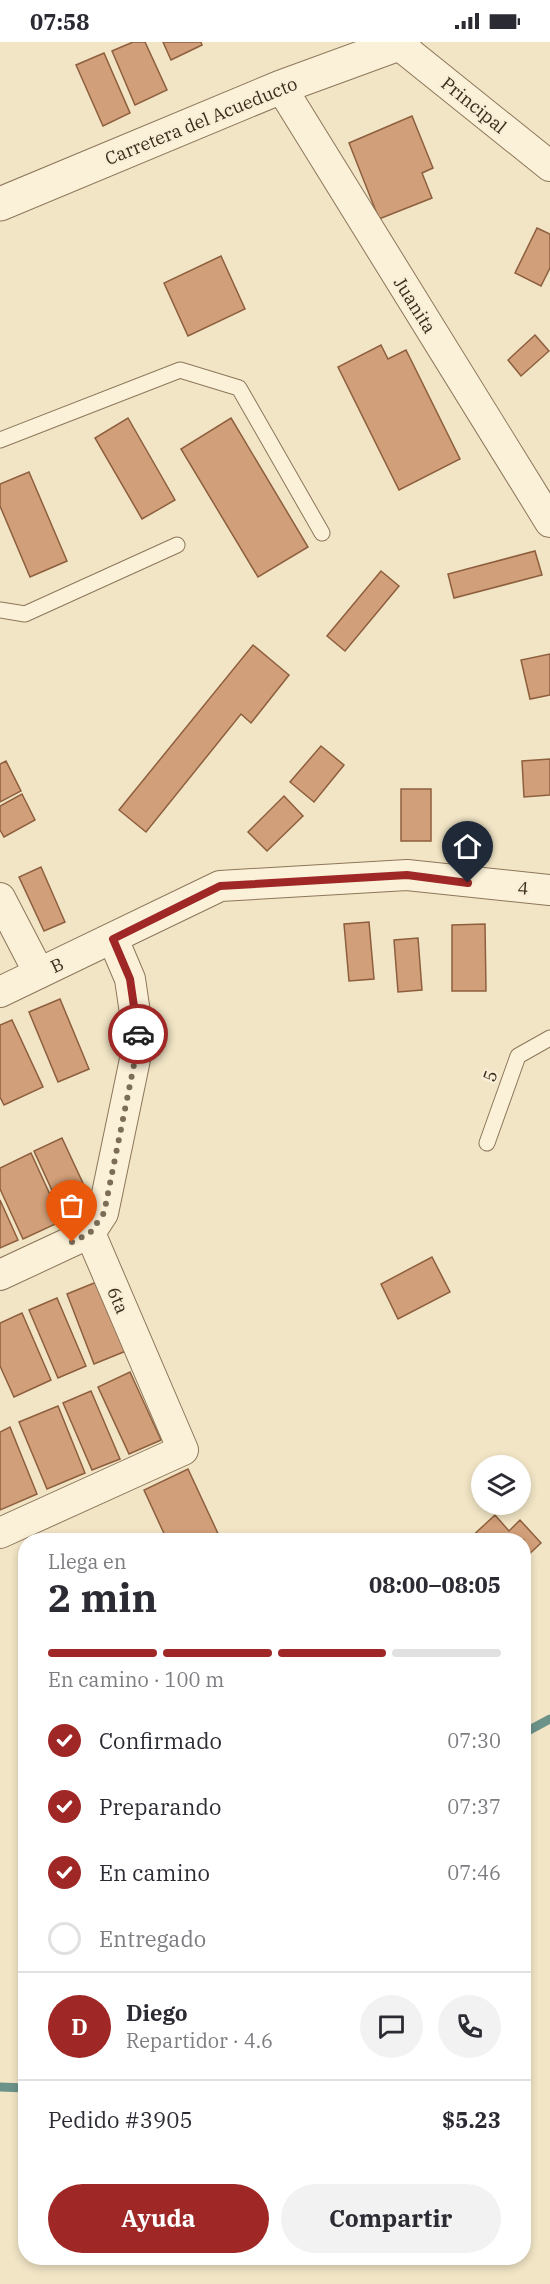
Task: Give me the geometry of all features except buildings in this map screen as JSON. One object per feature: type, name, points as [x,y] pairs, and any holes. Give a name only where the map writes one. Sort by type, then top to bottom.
[{"type":"street","name":"Carretera del Acueducto","points":[[0,204],[281,87],[401,43]]},
{"type":"street","name":"Principal","points":[[401,43],[550,166]]},
{"type":"street","name":"Juanita","points":[[281,87],[550,522]]},
{"type":"street","name":"4","points":[[113,939],[220,886],[407,875],[550,890]]},
{"type":"street","points":[[0,898],[39,974]]},
{"type":"street","name":"B","points":[[0,992],[113,939]]},
{"type":"street","points":[[0,1275],[90,1233],[104,1213],[139,1040],[130,979],[113,939]]},
{"type":"street","name":"6ta","points":[[0,1533],[183,1450],[90,1233]]},
{"type":"lane","points":[[0,440],[180,370],[208,377],[239,388],[322,532]]},
{"type":"lane","points":[[0,610],[25,614],[177,545]]},
{"type":"lane","name":"5","points":[[487,1143],[518,1056],[550,1038]]},
{"type":"waterway","points":[[531,1729],[550,1719]]},
{"type":"waterway","points":[[0,2087],[18,2088]]},
{"type":"way so far","points":[[72,1242],[90,1233],[104,1213],[139,1040],[138,1034]]},
{"type":"route","points":[[138,1034],[130,979],[113,939],[220,886],[407,875],[468,883]]}]
